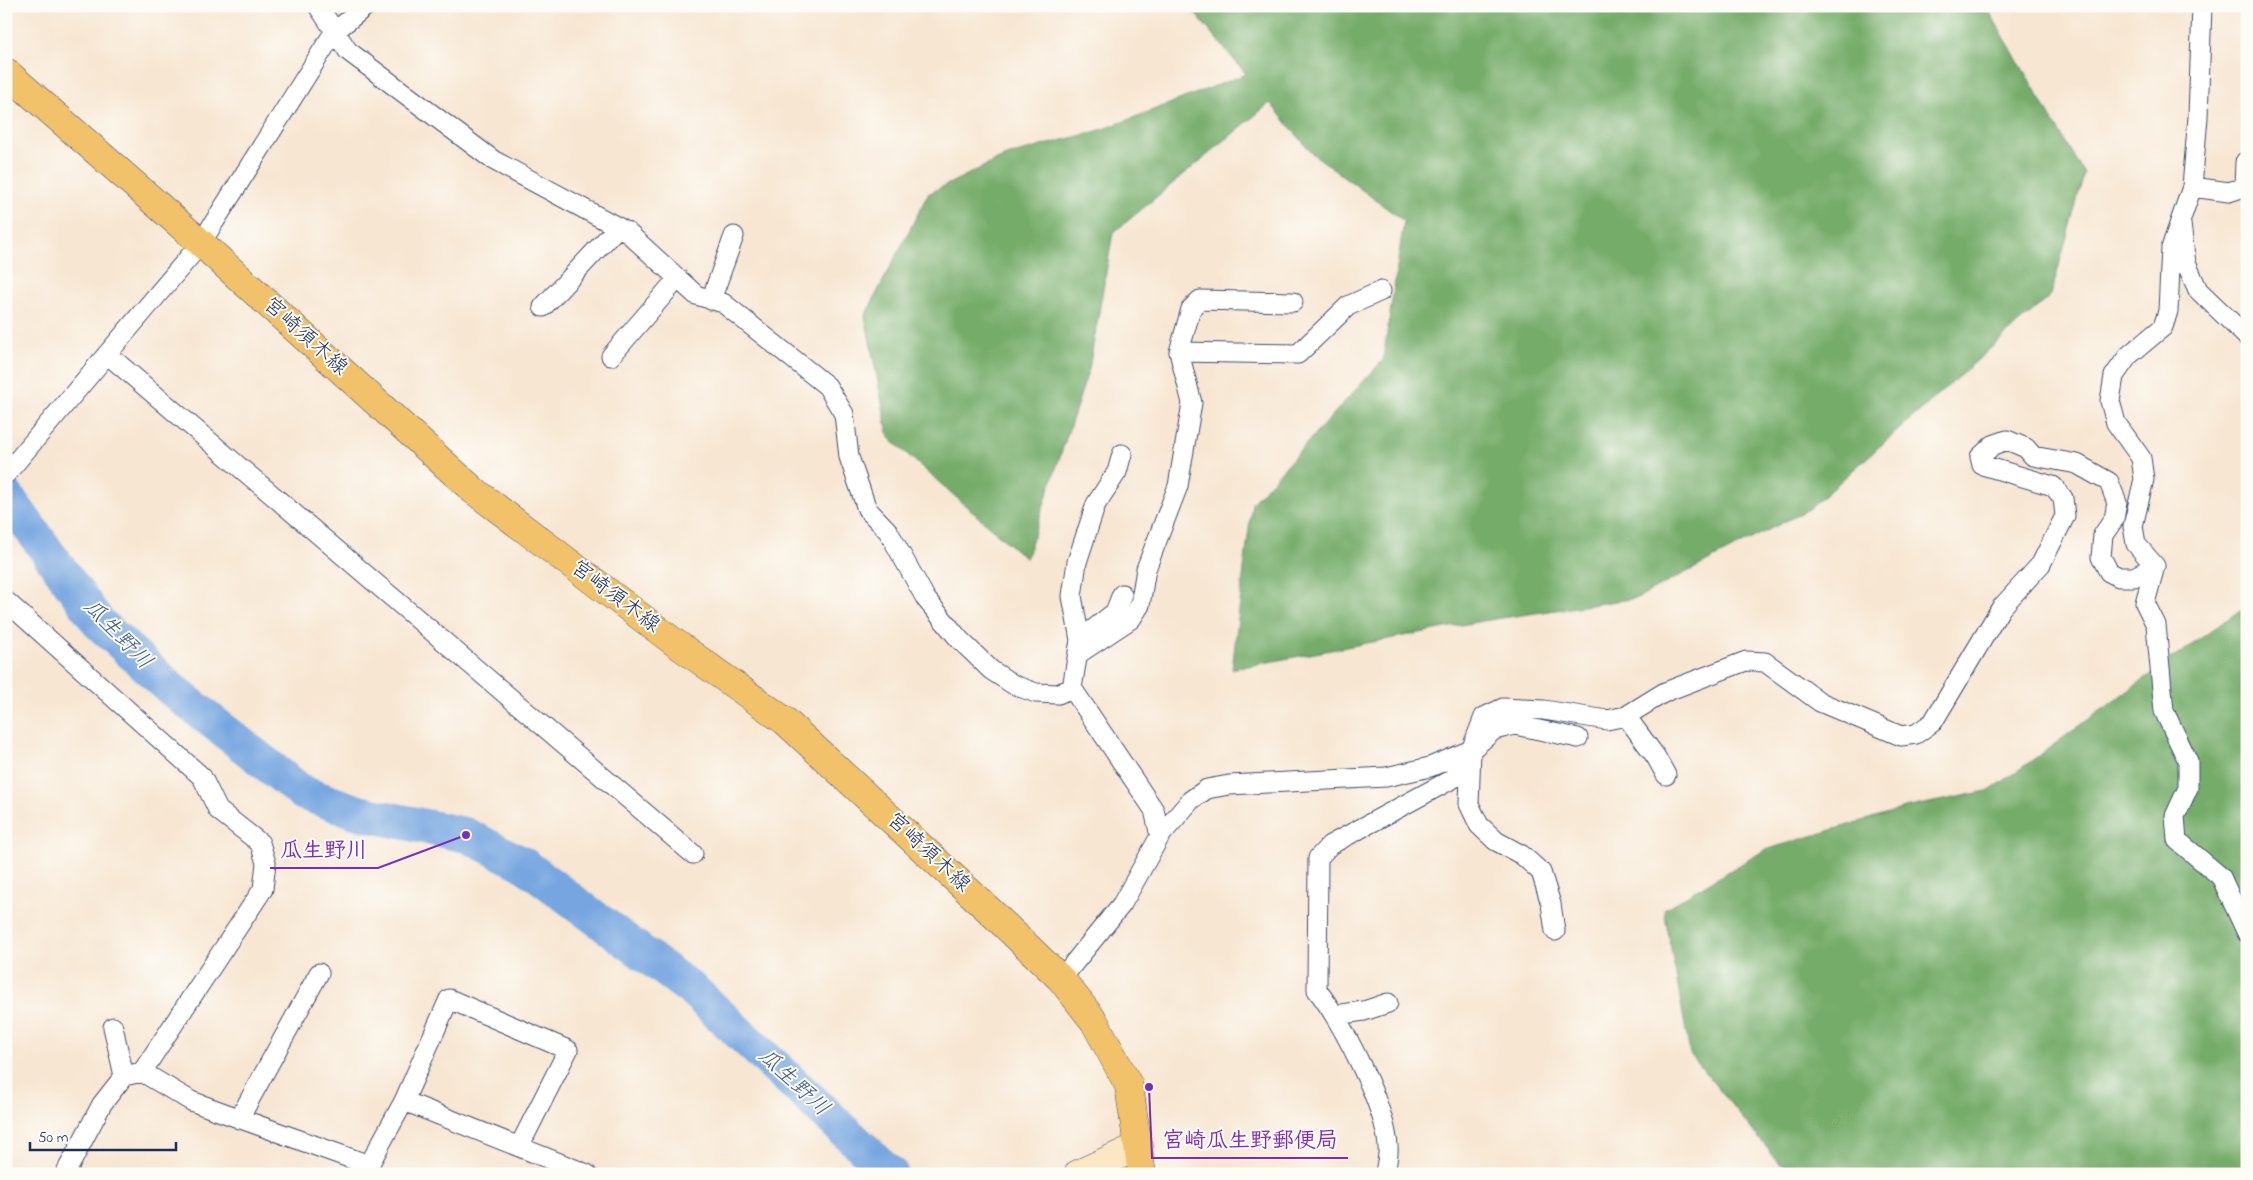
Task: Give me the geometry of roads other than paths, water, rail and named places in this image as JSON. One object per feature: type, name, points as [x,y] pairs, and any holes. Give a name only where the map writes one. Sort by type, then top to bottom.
[{"type":"main road","name":"宮崎須木線","points":[[6,72],[201,243],[473,490],[674,642],[785,721],[1061,979],[1094,1021],[1129,1086],[1142,1174]]},
{"type":"main road","points":[[1078,1174],[1138,1146]]},
{"type":"street","points":[[318,6],[348,51],[493,160],[627,232],[696,295],[723,304],[827,386],[844,414],[849,457],[867,509],[888,530],[926,599],[959,639],[991,670],[1014,685],[1036,693],[1058,694],[1072,688]]},
{"type":"street","points":[[6,474],[201,243],[334,32],[366,6]]},
{"type":"street","points":[[2155,566],[2136,544],[2133,526],[2144,479],[2141,458],[2116,423],[2110,401],[2114,376],[2128,356],[2163,327],[2168,311],[2171,248],[2192,187],[2198,117],[2202,6]]},
{"type":"street","points":[[2192,187],[2230,192],[2244,187],[2245,162]]},
{"type":"street","points":[[2181,221],[2186,263],[2198,290],[2247,338]]},
{"type":"street","points":[[543,307],[618,227]]},
{"type":"street","points":[[711,300],[734,236]]},
{"type":"street","points":[[611,356],[678,278]]},
{"type":"street","points":[[1179,352],[1298,354],[1348,306],[1381,291]]},
{"type":"street","points":[[1079,647],[1131,619],[1140,605],[1146,569],[1178,486],[1192,402],[1179,352],[1191,309],[1200,300],[1294,302]]},
{"type":"street","points":[[107,354],[693,854]]},
{"type":"street","points":[[1385,1174],[1388,1147],[1378,1102],[1334,1014],[1317,990],[1318,858],[1330,845],[1454,778],[1471,750],[1484,717],[1502,708],[1544,710],[1608,720],[1626,716],[1665,692],[1746,661],[1765,662],[1820,702],[1901,736],[1916,734],[1934,722],[2002,608],[2042,564],[2065,516],[2063,498],[2053,486],[1982,465],[1980,457],[1993,445],[2007,440],[2026,448],[2033,456],[2077,464],[2109,482],[2117,503],[2114,519],[2103,535],[2101,557],[2109,572],[2119,577],[2134,577],[2155,566]]},
{"type":"street","points":[[1122,454],[1117,472],[1096,504],[1077,562],[1072,596],[1079,647],[1072,688],[1154,810],[1160,836]]},
{"type":"street","points":[[2155,566],[2145,603],[2156,625],[2164,711],[2188,761],[2188,788],[2175,816],[2177,840],[2221,877],[2247,932]]},
{"type":"street","points":[[1079,647],[1115,612],[1122,594]]},
{"type":"street","points":[[6,601],[202,777],[218,810],[260,843],[266,863],[263,889],[133,1074],[102,1104],[65,1174]]},
{"type":"street","points":[[1626,716],[1656,756],[1666,775]]},
{"type":"street","points":[[1061,979],[1122,904],[1160,836],[1191,800],[1207,789],[1229,785],[1386,777],[1430,767],[1471,750],[1494,730],[1515,725],[1578,738]]},
{"type":"street","points":[[1471,750],[1469,804],[1479,825],[1496,841],[1522,855],[1541,872],[1551,904],[1555,931]]},
{"type":"street","points":[[239,1119],[319,973]]},
{"type":"street","points":[[113,1027],[133,1074],[191,1101],[368,1169],[404,1101],[449,999],[568,1050],[519,1147]]},
{"type":"street","points":[[1334,1014],[1364,1011],[1388,1004]]},
{"type":"street","points":[[404,1101],[519,1147],[556,1168],[586,1174]]},
{"type":"waterway","name":"瓜生野川","points":[[6,495],[99,623],[171,689],[303,793],[360,813],[466,835],[523,864],[695,992],[891,1174]]},
{"type":"place","name":"瓜生野川","points":[[466,835]]},
{"type":"place","name":"宮崎瓜生野郵便局","points":[[1149,1087]]}]
